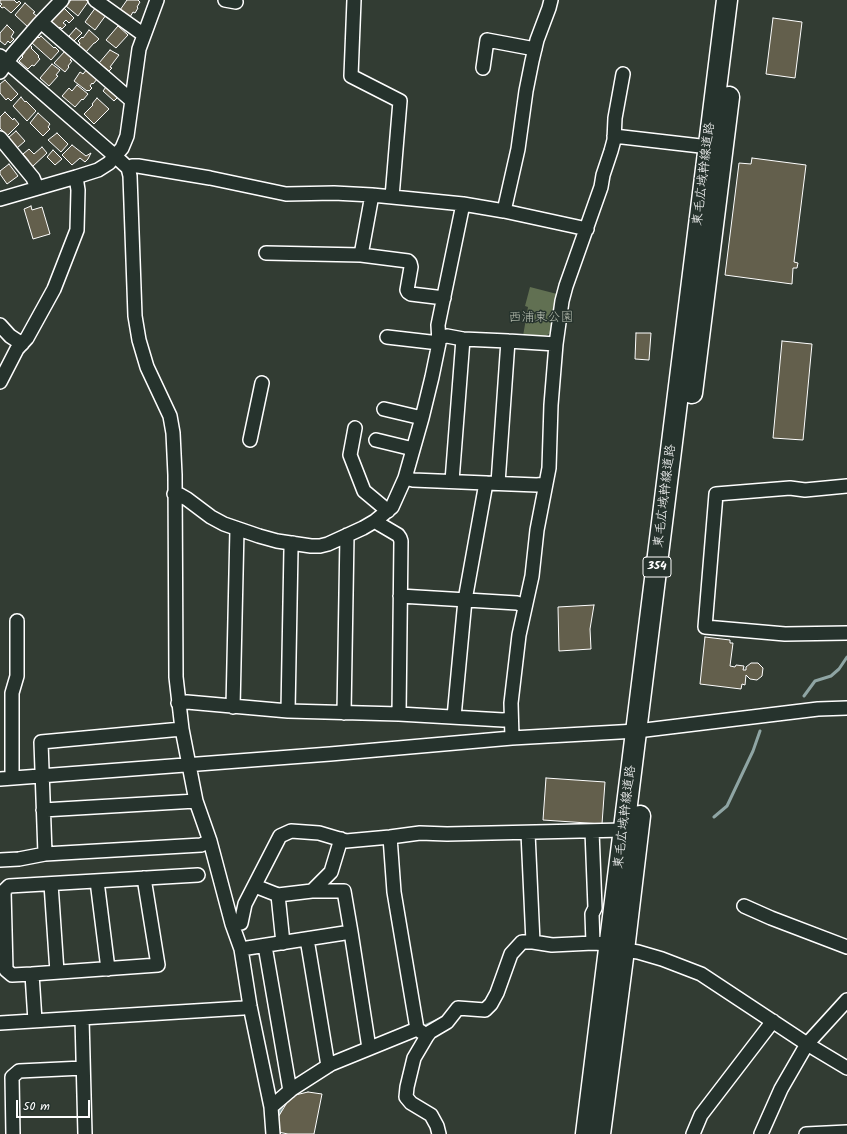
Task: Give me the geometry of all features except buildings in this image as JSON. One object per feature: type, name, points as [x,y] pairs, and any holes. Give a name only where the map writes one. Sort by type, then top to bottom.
[{"type":"highway","name":"東毛広域幹線道路","points":[[586,1134],[624,830],[643,730],[727,0]]},
{"type":"highway","name":"東毛広域幹線道路","points":[[600,1134],[609,946],[643,730],[707,278],[741,0]]},
{"type":"street","points":[[62,0],[3,64],[128,168],[130,176],[135,310],[138,334],[142,354],[170,416],[173,433],[175,475],[176,677],[178,703],[196,801],[210,842],[232,924],[241,949],[250,1006],[271,1107],[273,1134]]},
{"type":"street","points":[[95,0],[144,35]]},
{"type":"street","points":[[0,199],[76,178],[98,170],[109,163],[122,148],[127,136],[139,48],[157,0]]},
{"type":"street","points":[[354,0],[351,76],[400,101],[392,197]]},
{"type":"street","points":[[504,211],[518,149],[526,91],[535,50],[551,0]]},
{"type":"street","points":[[41,22],[132,100]]},
{"type":"street","points":[[483,68],[488,40],[535,50]]},
{"type":"street","points":[[512,738],[511,703],[519,635],[532,576],[537,530],[549,468],[551,405],[556,344],[562,300],[601,188],[603,175],[611,151],[623,74]]},
{"type":"street","points":[[614,136],[709,147]]},
{"type":"street","points":[[0,138],[33,178],[37,188]]},
{"type":"street","points":[[128,168],[138,166],[210,178],[286,194],[334,193],[372,195],[463,204],[504,211],[587,229]]},
{"type":"street","points":[[0,382],[17,349],[27,338],[54,289],[77,230],[78,190],[76,178]]},
{"type":"street","points":[[361,255],[372,195]]},
{"type":"street","points":[[174,494],[180,495],[187,499],[211,517],[237,529],[277,541],[311,546],[328,544],[363,528],[375,521],[392,507],[405,478],[432,377],[439,341],[438,325],[463,204]]},
{"type":"street","points":[[266,252],[361,255],[408,261],[411,267],[407,290],[408,292],[411,294],[444,298]]},
{"type":"street","points":[[0,325],[10,336],[22,344]]},
{"type":"street","points":[[387,336],[439,341],[447,336],[463,339],[556,344]]},
{"type":"street","points":[[452,481],[463,339]]},
{"type":"street","points":[[454,717],[465,600],[492,483],[508,341]]},
{"type":"street","points":[[250,440],[262,383]]},
{"type":"street","points":[[384,409],[422,418]]},
{"type":"street","points":[[355,428],[350,455],[364,490],[388,511]]},
{"type":"street","points":[[376,440],[413,449]]},
{"type":"street","points":[[405,478],[413,480],[537,485],[546,484]]},
{"type":"street","points":[[847,486],[805,490],[790,488],[716,494],[705,627],[785,634],[847,633]]},
{"type":"street","points":[[375,521],[398,535],[400,538],[399,714]]},
{"type":"street","points":[[233,707],[237,529]]},
{"type":"street","points":[[344,713],[347,535]]},
{"type":"street","points":[[288,711],[291,549],[293,543]]},
{"type":"street","points":[[400,596],[517,603],[525,606]]},
{"type":"street","points":[[17,621],[17,676],[12,693],[6,778],[330,754],[512,738],[643,730],[818,709],[847,708]]},
{"type":"street","points":[[178,703],[187,702],[288,711],[399,714],[503,720],[511,719]]},
{"type":"street","points":[[45,854],[41,742],[182,729]]},
{"type":"street","points":[[44,810],[196,801]]},
{"type":"street","points":[[232,924],[241,923],[245,904],[280,836],[291,831],[320,834],[346,841],[420,833],[528,833],[624,830]]},
{"type":"street","points":[[592,831],[595,908],[592,914],[609,946]]},
{"type":"street","points":[[528,833],[533,942]]},
{"type":"street","points":[[390,837],[394,892],[422,1033],[414,1058],[406,1097],[411,1103],[431,1115],[437,1126],[439,1134]]},
{"type":"street","points":[[312,890],[331,872],[341,839]]},
{"type":"street","points":[[0,860],[19,859],[45,854],[201,845],[210,842]]},
{"type":"street","points":[[144,878],[158,965],[12,975],[6,970],[4,891],[9,886],[51,884],[144,878],[198,875]]},
{"type":"street","points":[[97,881],[108,969]]},
{"type":"street","points":[[51,884],[57,972]]},
{"type":"street","points":[[255,886],[278,895],[312,890],[344,891],[369,1048]]},
{"type":"street","points":[[278,895],[283,942]]},
{"type":"street","points":[[744,906],[847,947]]},
{"type":"street","points":[[241,949],[351,932]]},
{"type":"street","points":[[307,939],[328,1066]]},
{"type":"street","points":[[271,1107],[290,1091],[328,1066],[369,1048],[430,1032],[447,1022],[458,1008],[485,1010],[491,1004],[497,993],[511,954],[522,942],[558,945],[609,946],[638,952],[701,974],[807,1044],[847,1068]]},
{"type":"street","points":[[265,946],[290,1091]]},
{"type":"street","points":[[32,974],[35,1021]]},
{"type":"street","points":[[761,1134],[781,1089],[807,1044],[847,1000]]},
{"type":"street","points":[[0,1023],[243,1008],[250,1006]]},
{"type":"street","points":[[82,1018],[85,1134]]},
{"type":"street","points":[[693,1134],[701,1115],[773,1021]]},
{"type":"street","points":[[13,1134],[12,1077],[19,1071],[83,1068]]},
{"type":"street","points":[[806,1134],[847,1132]]},
{"type":"green space","name":"西浦東公園","points":[[530,287],[557,294],[554,305],[555,321],[553,332],[541,338],[523,336],[528,307],[525,306]]},
{"type":"waterway","points":[[804,696],[815,681],[831,676],[839,669],[847,657]]},
{"type":"waterway","points":[[714,817],[727,806],[753,751],[760,731]]},
{"type":"waterway","points":[[422,1027],[444,1017]]},
{"type":"waterway","points":[[278,1119],[283,1103]]}]
